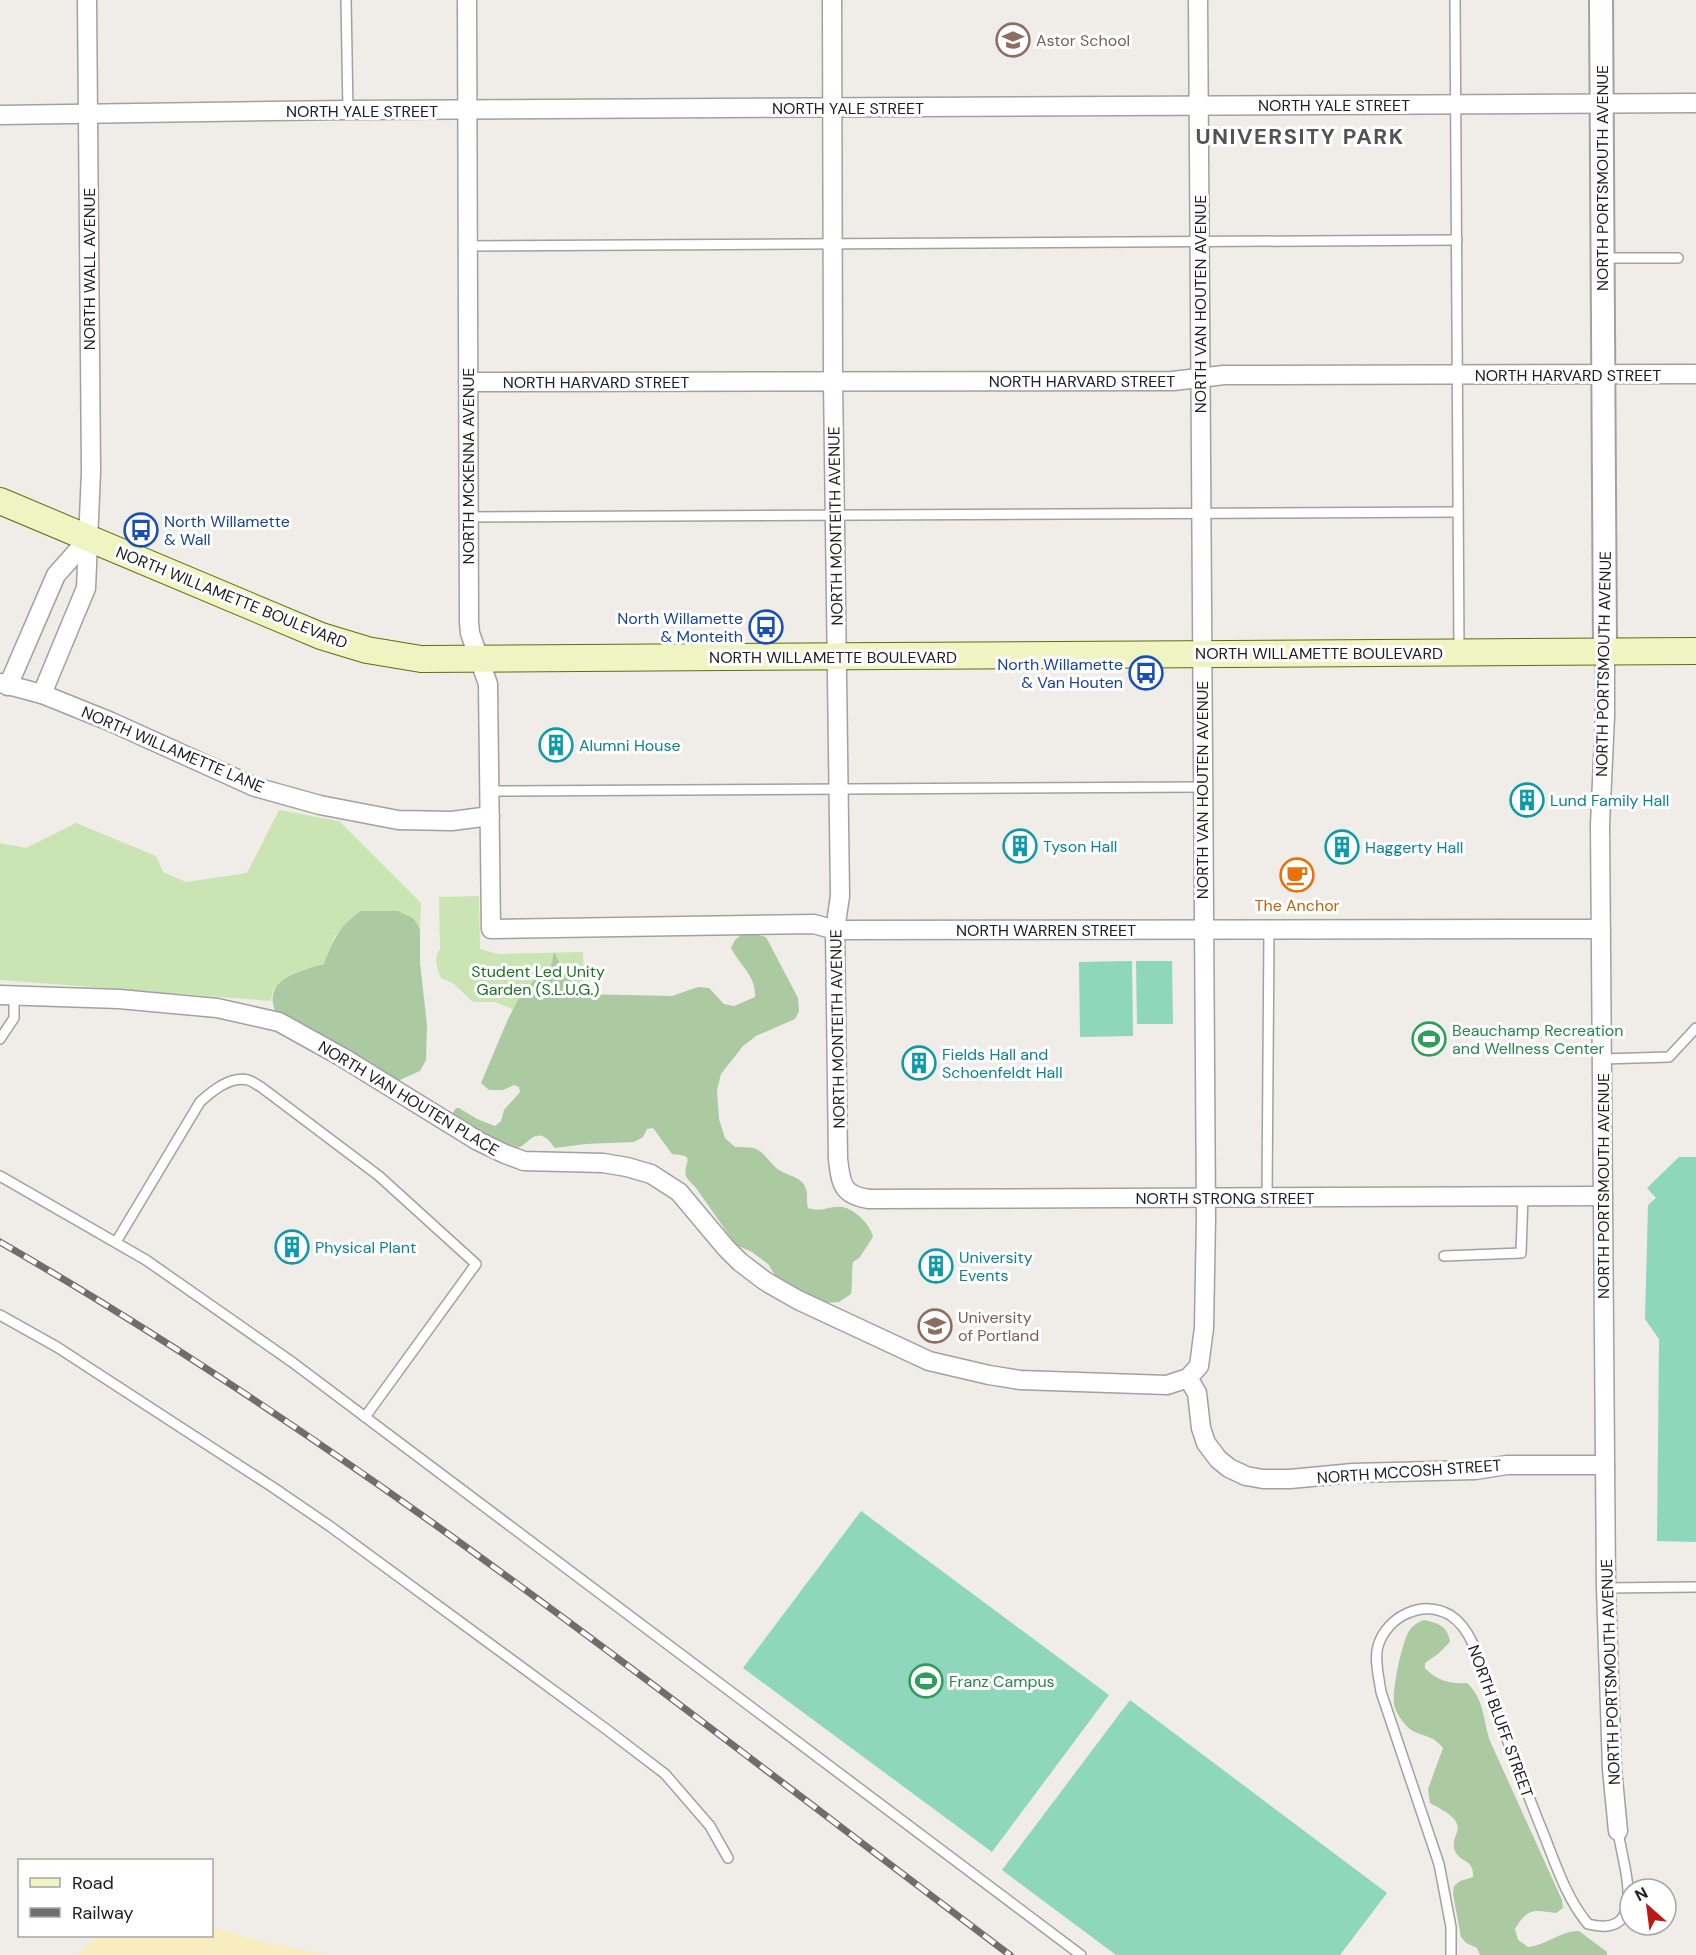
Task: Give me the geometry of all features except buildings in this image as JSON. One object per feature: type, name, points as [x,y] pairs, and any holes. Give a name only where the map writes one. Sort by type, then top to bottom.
[{"type":"main road","name":"NORTH WILLAMETTE BOULEVARD","points":[[0,501],[344,644],[412,658],[1696,651]]},
{"type":"street","name":"NORTH WALL AVENUE","points":[[42,694],[86,588],[91,472],[87,0]]},
{"type":"street","name":"NORTH MCKENNA AVENUE","points":[[467,0],[469,622],[470,633],[488,684],[491,929]]},
{"type":"street","name":"NORTH MONTEITH AVENUE","points":[[832,0],[833,381],[840,896],[835,930],[838,1159],[841,1181],[848,1193]]},
{"type":"street","name":"NORTH VAN HOUTEN AVENUE","points":[[1188,1378],[1199,1366],[1204,1328],[1206,1199],[1198,0]]},
{"type":"street","name":"NORTH PORTSMOUTH AVENUE","points":[[1601,0],[1605,716],[1600,825],[1606,1588],[1612,1769],[1618,1831]]},
{"type":"street","name":"NORTH YALE STREET","points":[[0,115],[348,110],[1696,103]]},
{"type":"street","name":"NORTH HARVARD STREET","points":[[468,382],[1173,381],[1224,375],[1696,374]]},
{"type":"street","points":[[4,684],[56,575],[88,538]]},
{"type":"street","name":"NORTH WILLAMETTE LANE","points":[[4,684],[42,694],[109,721],[246,783],[320,805],[398,820],[452,821],[490,816]]},
{"type":"street","name":"NORTH WARREN STREET","points":[[491,929],[814,924],[835,930],[1601,929]]},
{"type":"street","name":"NORTH VAN HOUTEN PLACE","points":[[7,995],[120,999],[218,1008],[279,1022],[342,1057],[478,1141],[504,1154],[524,1161],[603,1163],[651,1174],[679,1192],[726,1248],[765,1281],[798,1300],[929,1361],[989,1375],[1030,1381],[1167,1385],[1188,1378]]},
{"type":"street","name":"NORTH STRONG STREET","points":[[848,1193],[869,1199],[1603,1196]]},
{"type":"street","name":"NORTH MCCOSH STREET","points":[[1188,1378],[1197,1393],[1201,1428],[1206,1443],[1218,1459],[1237,1472],[1263,1479],[1353,1473],[1475,1470],[1507,1465],[1605,1465]]},
{"type":"lane","points":[[346,0],[348,110]]},
{"type":"lane","points":[[1455,0],[1459,653]]},
{"type":"lane","points":[[467,246],[1457,240]]},
{"type":"lane","points":[[1602,258],[1677,258]]},
{"type":"lane","points":[[469,517],[1458,512]]},
{"type":"lane","points":[[489,791],[1202,787]]},
{"type":"lane","points":[[1267,1198],[1269,929]]},
{"type":"lane","points":[[0,1039],[14,1017],[7,995]]},
{"type":"lane","points":[[1602,1059],[1669,1057],[1696,1028]]},
{"type":"lane","points":[[116,1242],[200,1102],[212,1091],[229,1082],[247,1080],[261,1087],[379,1176],[476,1264],[365,1417]]},
{"type":"lane","points":[[0,1176],[116,1242],[222,1311],[1081,1955]]},
{"type":"lane","points":[[1444,1256],[1521,1253],[1523,1196]]},
{"type":"lane","points":[[0,1315],[57,1347],[284,1494],[606,1729],[665,1774],[710,1826],[728,1858]]},
{"type":"lane","points":[[1606,1588],[1696,1587]]},
{"type":"lane","name":"NORTH BLUFF STREET","points":[[1451,1955],[1451,1927],[1439,1864],[1381,1692],[1378,1646],[1397,1618],[1409,1611],[1433,1609],[1450,1615],[1465,1630],[1473,1644],[1513,1758],[1557,1867],[1573,1902],[1588,1924],[1606,1927],[1622,1918],[1628,1909],[1629,1897],[1618,1831]]},
{"type":"green space","points":[[279,810],[339,821],[421,903],[420,928],[414,919],[335,935],[324,964],[300,971],[273,990],[271,1001],[0,980],[0,843],[26,848],[76,823],[156,856],[163,872],[186,882],[247,873]]},
{"type":"green space","name":"Student Led Unity Garden (S.L.U.G.)","points":[[479,896],[480,949],[498,954],[583,952],[584,1006],[512,1009],[495,1002],[473,1002],[454,984],[441,978],[436,959],[440,949],[439,897]]},
{"type":"green space","points":[[361,911],[398,911],[414,919],[420,929],[420,963],[427,1025],[426,1060],[420,1071],[393,1083],[276,1013],[273,1002],[274,992],[285,979],[324,964],[338,934]]},
{"type":"green space","points":[[742,934],[766,937],[798,998],[799,1011],[795,1019],[756,1036],[743,1046],[721,1074],[717,1090],[719,1119],[725,1138],[735,1147],[758,1150],[779,1170],[802,1182],[807,1191],[808,1208],[818,1210],[847,1208],[857,1214],[872,1232],[873,1237],[860,1257],[853,1262],[851,1294],[839,1302],[826,1303],[796,1292],[775,1275],[768,1264],[752,1252],[736,1245],[687,1178],[685,1171],[687,1158],[672,1154],[653,1128],[647,1129],[643,1137],[634,1142],[555,1148],[546,1138],[537,1136],[518,1148],[513,1148],[481,1134],[452,1114],[456,1108],[459,1108],[495,1126],[501,1121],[504,1110],[520,1092],[519,1087],[514,1085],[503,1090],[489,1090],[481,1083],[520,996],[541,973],[551,968],[554,952],[564,972],[580,994],[672,996],[698,987],[709,988],[724,1004],[734,1006],[755,997],[753,983],[731,948]]},
{"type":"green space","points":[[1132,961],[1133,1036],[1080,1037],[1079,962]]},
{"type":"green space","points":[[1136,961],[1172,961],[1173,1024],[1137,1024]]},
{"type":"green space","points":[[1679,1157],[1696,1157],[1696,1542],[1657,1541],[1659,1339],[1645,1319],[1648,1205],[1656,1198],[1647,1188]]},
{"type":"green space","name":"Franz Campus","points":[[861,1511],[1109,1695],[992,1852],[743,1668]]},
{"type":"green space","points":[[1424,1620],[1442,1626],[1450,1642],[1425,1663],[1425,1668],[1444,1681],[1467,1683],[1477,1695],[1490,1741],[1562,1900],[1563,1908],[1556,1913],[1537,1911],[1528,1913],[1515,1929],[1518,1940],[1528,1947],[1566,1933],[1579,1931],[1607,1952],[1607,1955],[1480,1955],[1477,1948],[1466,1943],[1461,1937],[1453,1894],[1454,1886],[1460,1881],[1473,1877],[1473,1871],[1455,1851],[1454,1843],[1458,1827],[1456,1822],[1449,1814],[1430,1803],[1428,1789],[1443,1748],[1433,1739],[1409,1728],[1402,1721],[1394,1702],[1398,1669],[1406,1637],[1412,1627]]},
{"type":"green space","points":[[1130,1700],[1387,1893],[1340,1955],[1116,1955],[1002,1870]]},
{"type":"sand","points":[[213,1927],[265,1943],[327,1955],[78,1955],[97,1937],[213,1937]]},
{"type":"railway","points":[[0,1242],[132,1321],[262,1405],[390,1493],[640,1675],[1010,1955]]},
{"type":"place","name":"Astor School","points":[[1013,40]]},
{"type":"place","name":"North Willamette & Wall","points":[[141,530]]},
{"type":"place","name":"North Willamette & Monteith","points":[[766,627]]},
{"type":"place","name":"North Willamette & Van Houten","points":[[1146,673]]},
{"type":"place","name":"Alumni House","points":[[556,745]]},
{"type":"place","name":"Lund Family Hall","points":[[1527,800]]},
{"type":"place","name":"Tyson Hall","points":[[1020,846]]},
{"type":"place","name":"Haggerty Hall","points":[[1342,847]]},
{"type":"place","name":"The Anchor","points":[[1297,875]]},
{"type":"place","name":"Beauchamp Recreation and Wellness Center","points":[[1429,1039]]},
{"type":"place","name":"Fields Hall and Schoenfeldt Hall","points":[[919,1063]]},
{"type":"place","name":"Physical Plant","points":[[292,1247]]},
{"type":"place","name":"University Events","points":[[936,1266]]},
{"type":"place","name":"University of Portland","points":[[935,1326]]},
{"type":"place","name":"Franz Campus","points":[[926,1681]]},
{"type":"district","name":"UNIVERSITY PARK","points":[[1300,136]]}]
